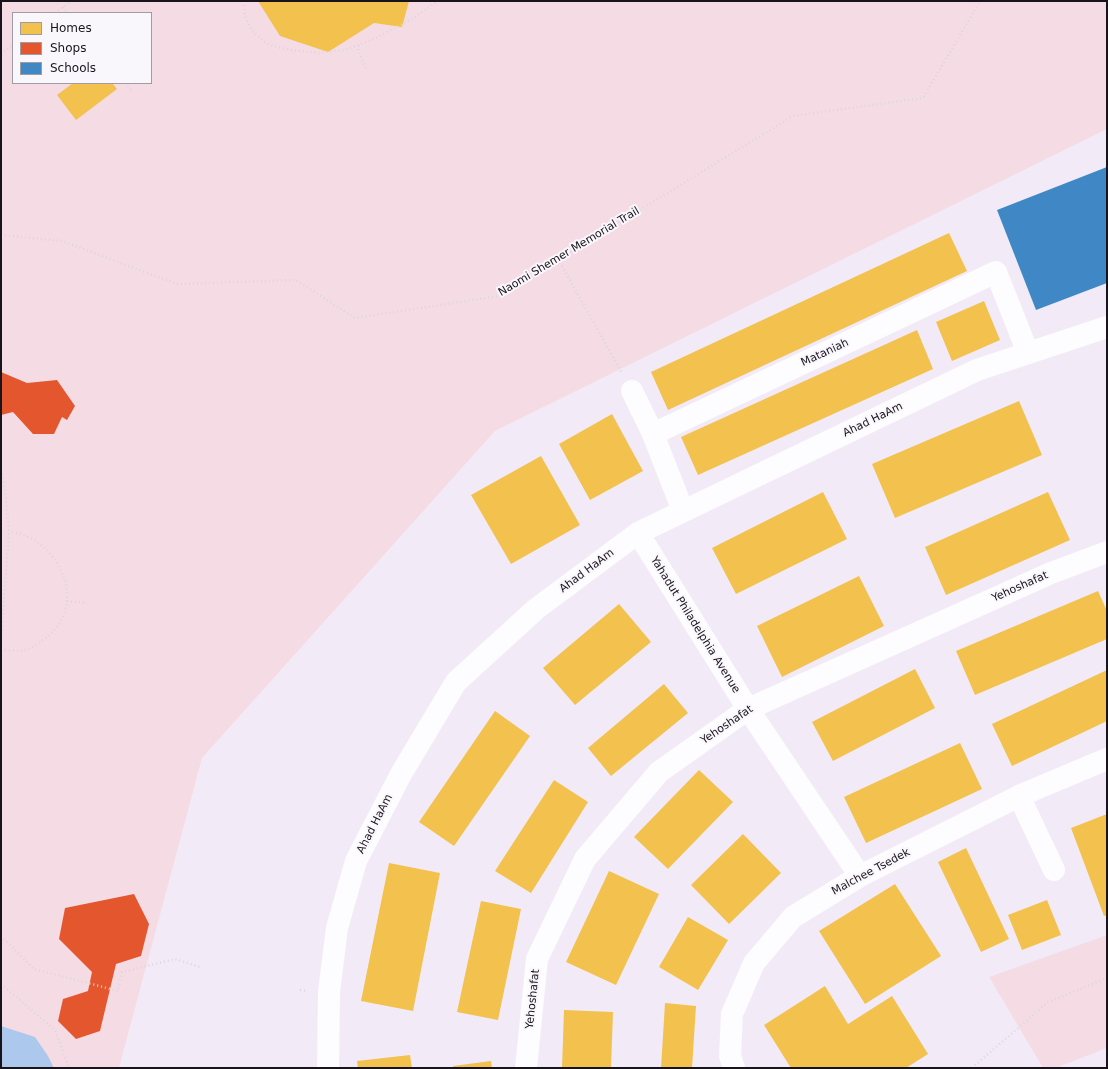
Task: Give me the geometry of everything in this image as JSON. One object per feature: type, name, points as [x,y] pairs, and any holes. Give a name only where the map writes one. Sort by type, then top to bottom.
[{"type":"street","name":"Mataniah","points":[[653,434],[996,272],[1028,353]]},
{"type":"street","name":"Ahad HaAm","points":[[328,1064],[329,992],[337,928],[356,861],[404,768],[456,682],[536,609],[638,533],[977,370],[1107,327]]},
{"type":"street","points":[[632,391],[653,434],[683,511]]},
{"type":"street","name":"Yahadut Philadelphia Avenue","points":[[638,533],[748,709],[860,876]]},
{"type":"street","name":"Yehoshafat","points":[[526,1068],[537,959],[585,858],[659,772],[748,709],[1051,573],[1107,552]]},
{"type":"street","name":"Malchee Tsedek","points":[[734,1068],[730,1056],[732,1014],[754,963],[793,917],[860,876],[1019,796],[1107,759]]},
{"type":"street","points":[[1019,796],[1054,870]]},
{"type":"path","points":[[57,12],[72,1]]},
{"type":"path","points":[[244,1],[245,16],[252,31],[267,44],[290,50],[319,53],[345,50],[372,40],[404,23],[438,1]]},
{"type":"path","name":"Naomi Shemer Memorial Trail","points":[[1,235],[62,241],[177,284],[296,280],[355,318],[498,296],[793,116],[923,98],[980,1]]},
{"type":"path","points":[[63,7],[66,12]]},
{"type":"path","points":[[359,45],[358,50],[366,68]]},
{"type":"path","points":[[1,54],[12,46]]},
{"type":"path","points":[[126,84],[131,90]]},
{"type":"path","points":[[558,260],[632,391]]},
{"type":"path","points":[[1,470],[9,531],[1,640]]},
{"type":"path","points":[[1,650],[23,651],[33,647],[46,638],[56,628],[62,619],[67,600],[66,582],[58,564],[52,556],[45,548],[33,539],[9,531]]},
{"type":"path","points":[[67,600],[87,603]]},
{"type":"path","points":[[1,936],[34,969],[118,990],[122,972],[175,959],[200,967]]},
{"type":"path","points":[[972,1068],[1048,1002],[1107,978]]},
{"type":"path","points":[[1,984],[55,1030],[69,1068]]},
{"type":"shaded area","points":[[1,1],[1107,1],[1107,129],[495,431],[202,758],[119,1068],[1,1068]]},
{"type":"shaded area","points":[[1107,935],[1107,1048],[1056,1068],[1043,1068],[989,977]]},
{"type":"water","points":[[1,1026],[35,1037],[54,1068],[1,1068]]},
{"type":"building: Homes","points":[[258,1],[409,1],[402,27],[374,23],[328,52],[280,36]]},
{"type":"building: Homes","points":[[72,84],[113,84],[117,89],[76,120],[57,95]]},
{"type":"building: Homes","points":[[949,233],[967,271],[668,410],[651,372]]},
{"type":"building: Homes","points":[[984,301],[1000,340],[952,361],[936,322]]},
{"type":"building: Homes","points":[[917,330],[933,369],[698,475],[681,437]]},
{"type":"building: Homes","points":[[1019,401],[1042,455],[895,518],[872,464]]},
{"type":"building: Homes","points":[[612,414],[643,471],[590,500],[559,444]]},
{"type":"building: Homes","points":[[541,456],[580,525],[511,564],[471,495]]},
{"type":"building: Homes","points":[[823,492],[847,539],[736,594],[712,548]]},
{"type":"building: Homes","points":[[1048,492],[1070,540],[946,595],[925,547]]},
{"type":"building: Homes","points":[[859,576],[884,626],[782,677],[757,626]]},
{"type":"building: Homes","points":[[1098,591],[1107,611],[1107,639],[975,695],[956,651]]},
{"type":"building: Homes","points":[[619,604],[651,642],[575,705],[543,668]]},
{"type":"building: Homes","points":[[915,669],[935,708],[833,761],[812,722]]},
{"type":"building: Homes","points":[[1107,670],[1107,721],[1012,766],[992,724]]},
{"type":"building: Homes","points":[[664,684],[688,713],[611,776],[588,748]]},
{"type":"building: Homes","points":[[495,711],[530,736],[454,846],[419,822]]},
{"type":"building: Homes","points":[[960,743],[982,789],[866,843],[844,797]]},
{"type":"building: Homes","points":[[699,770],[733,802],[668,869],[634,837]]},
{"type":"building: Homes","points":[[554,780],[588,802],[531,893],[495,871]]},
{"type":"building: Homes","points":[[1107,814],[1107,915],[1104,916],[1071,828]]},
{"type":"building: Homes","points":[[743,834],[781,873],[729,924],[691,885]]},
{"type":"building: Homes","points":[[966,848],[1009,939],[981,952],[938,862]]},
{"type":"building: Homes","points":[[389,863],[440,873],[413,1011],[361,1001]]},
{"type":"building: Homes","points":[[609,871],[659,894],[616,985],[566,962]]},
{"type":"building: Homes","points":[[895,884],[941,956],[865,1004],[819,931]]},
{"type":"building: Homes","points":[[1047,900],[1061,935],[1022,950],[1008,915]]},
{"type":"building: Homes","points":[[481,901],[521,909],[498,1020],[457,1012]]},
{"type":"building: Homes","points":[[688,917],[728,940],[698,990],[659,967]]},
{"type":"building: Homes","points":[[825,986],[848,1024],[892,996],[928,1054],[906,1068],[791,1068],[764,1025]]},
{"type":"building: Homes","points":[[665,1003],[696,1006],[692,1068],[661,1068]]},
{"type":"building: Homes","points":[[564,1010],[613,1012],[611,1068],[562,1068]]},
{"type":"building: Homes","points":[[410,1055],[412,1068],[358,1068],[357,1061]]},
{"type":"building: Homes","points":[[491,1061],[492,1068],[454,1068],[453,1066]]},
{"type":"building: Shops","points":[[1,372],[27,383],[57,380],[75,406],[67,420],[62,417],[54,434],[33,434],[13,412],[1,415]]},
{"type":"building: Shops","points":[[134,894],[149,924],[141,956],[116,964],[100,1031],[76,1039],[58,1021],[63,999],[88,991],[92,972],[59,939],[65,908]]},
{"type":"building: Schools","points":[[1107,167],[1107,283],[1036,310],[997,210]]}]
